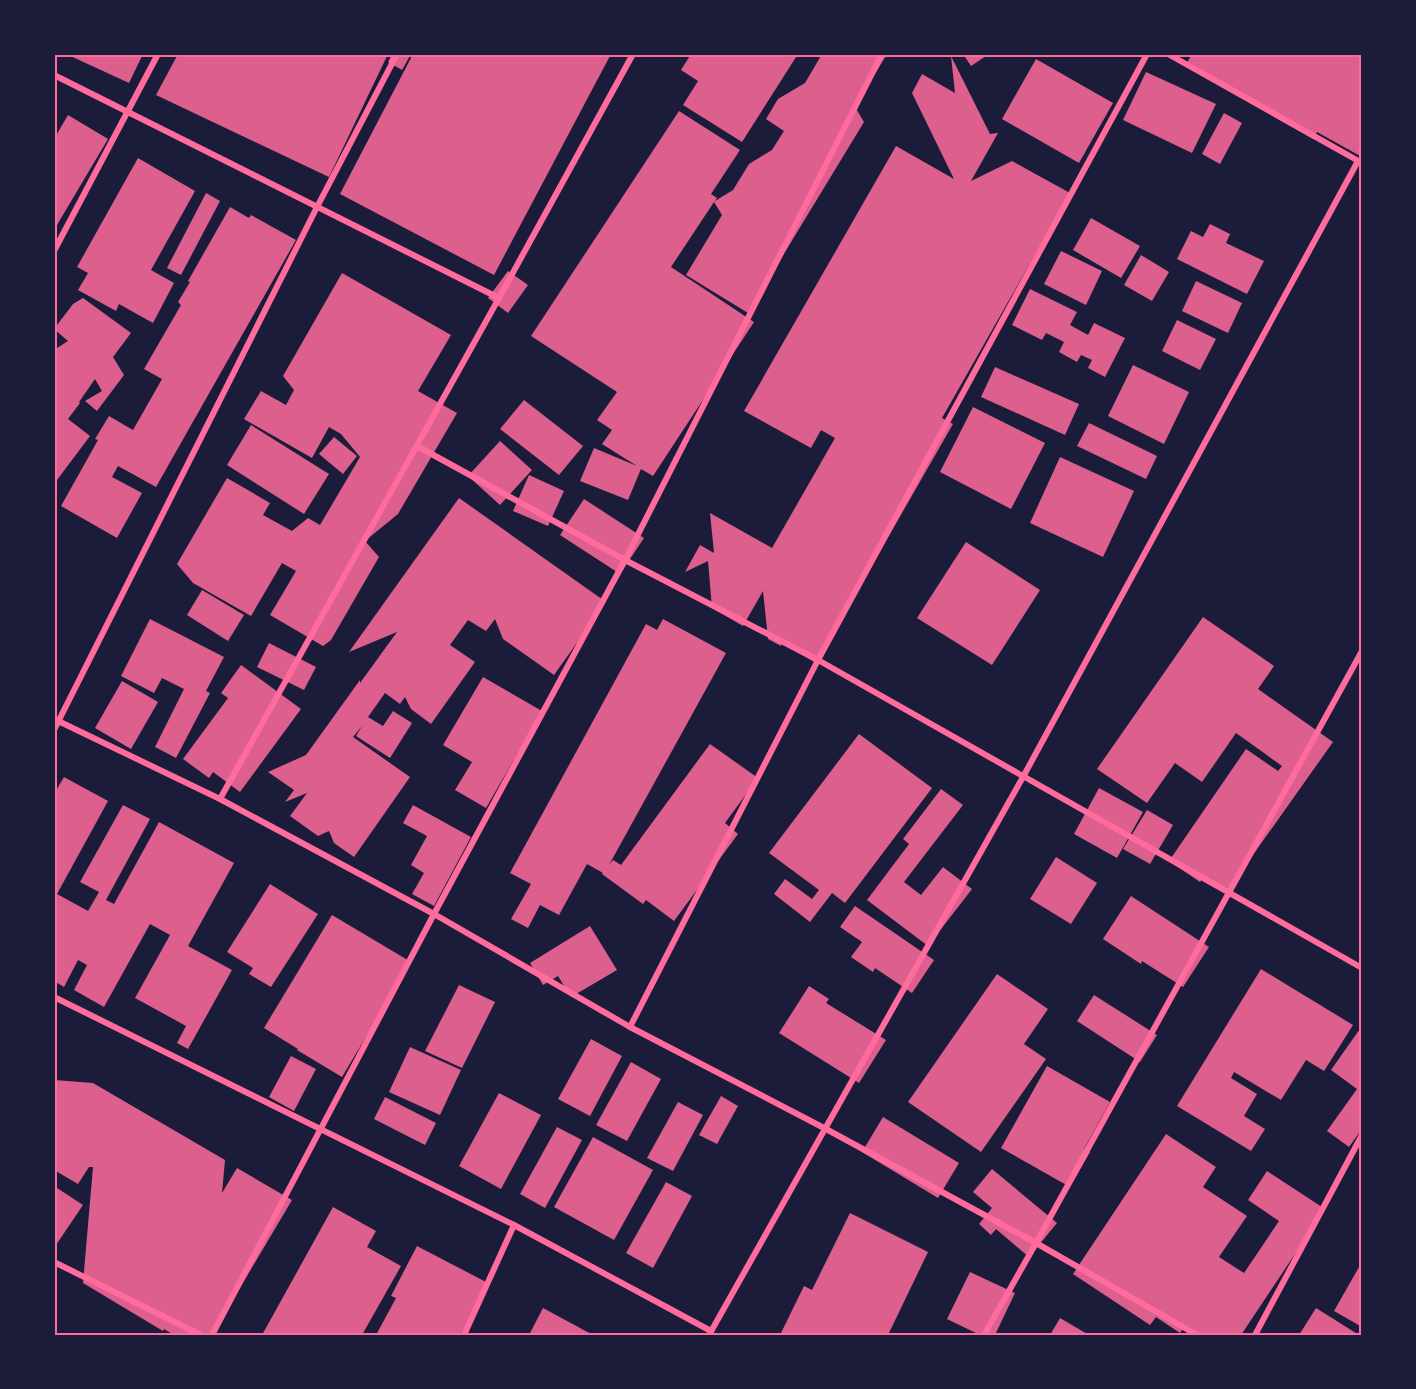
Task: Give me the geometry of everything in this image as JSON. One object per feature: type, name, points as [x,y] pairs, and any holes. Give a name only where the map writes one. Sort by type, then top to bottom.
[{"type":"street","points":[[54,251],[158,54]]},
{"type":"street","points":[[54,730],[57,720],[317,207],[397,54]]},
{"type":"street","points":[[220,799],[633,54]]},
{"type":"street","points":[[212,1335],[320,1129],[626,560],[882,54]]},
{"type":"street","points":[[630,1027],[819,660],[1147,54]]},
{"type":"street","points":[[54,997],[514,1225],[710,1333],[1023,777],[1360,162],[1168,54]]},
{"type":"street","points":[[54,75],[499,298]]},
{"type":"street","points":[[417,446],[626,560],[819,660],[1362,968]]},
{"type":"street","points":[[984,1335],[1362,651]]},
{"type":"street","points":[[57,720],[220,799],[435,914],[630,1027],[826,1129],[1036,1243],[1197,1335]]},
{"type":"street","points":[[1255,1335],[1362,1135]]},
{"type":"street","points":[[464,1335],[514,1225]]},
{"type":"street","points":[[54,1262],[201,1335]]},
{"type":"building","points":[[66,54],[143,54],[129,83]]},
{"type":"building","points":[[178,54],[388,54],[329,177],[156,95]]},
{"type":"building","points":[[392,54],[411,54],[402,70],[388,62]]},
{"type":"building","points":[[413,54],[611,54],[494,275],[340,194]]},
{"type":"building","points":[[691,54],[798,54],[742,142],[683,105],[698,81],[681,70]]},
{"type":"building","points":[[822,54],[887,54],[855,107],[864,122],[748,313],[686,275],[722,215],[714,202],[671,267],[754,322],[653,476],[641,469],[628,500],[580,481],[594,448],[637,466],[602,444],[612,430],[597,420],[617,392],[531,336],[679,111],[740,150],[711,194],[717,198],[715,201],[733,190],[749,164],[772,150],[784,131],[766,119],[778,99],[805,83]]},
{"type":"building","points":[[963,54],[989,54],[971,66]]},
{"type":"building","points":[[1192,54],[1362,54],[1362,157],[1317,132],[1313,139],[1185,66]]},
{"type":"building","points":[[951,56],[990,134],[998,133],[971,181],[1012,161],[1070,193],[942,418],[953,424],[816,663],[782,643],[781,646],[768,639],[763,591],[743,626],[712,608],[708,561],[685,572],[700,545],[714,553],[710,513],[772,548],[835,438],[821,430],[811,448],[744,411],[896,146],[954,179],[912,93],[922,74],[955,93]]},
{"type":"building","points":[[1036,59],[1113,103],[1079,163],[1002,119]]},
{"type":"building","points":[[1146,72],[1216,104],[1192,153],[1123,120]]},
{"type":"building","points":[[1224,113],[1242,123],[1220,164],[1202,154]]},
{"type":"building","points":[[68,115],[108,139],[54,230],[54,139]]},
{"type":"building","points":[[138,158],[195,191],[151,270],[174,283],[153,323],[119,304],[116,311],[78,290],[88,273],[77,267]]},
{"type":"building","points":[[206,193],[220,201],[181,275],[167,268]]},
{"type":"building","points":[[230,207],[249,218],[251,215],[296,240],[156,487],[118,466],[112,477],[142,493],[117,538],[61,506],[109,416],[133,430],[162,379],[144,369],[181,305],[178,302],[190,282],[188,281]]},
{"type":"building","points":[[1091,218],[1140,246],[1121,278],[1073,250]]},
{"type":"building","points":[[1210,224],[1230,234],[1226,243],[1264,261],[1247,294],[1177,259],[1191,231],[1203,237]]},
{"type":"building","points":[[1061,251],[1102,271],[1086,305],[1044,284]]},
{"type":"building","points":[[1141,255],[1169,272],[1152,301],[1124,285]]},
{"type":"building","points":[[508,271],[528,285],[508,313],[488,298]]},
{"type":"building","points":[[342,273],[451,335],[418,391],[457,413],[398,514],[365,541],[379,557],[331,640],[323,646],[270,615],[296,571],[282,563],[251,616],[193,583],[177,564],[227,478],[270,503],[263,515],[292,531],[308,518],[320,525],[360,457],[341,434],[329,427],[312,458],[244,419],[261,391],[286,405],[294,390],[283,376]]},
{"type":"building","points":[[1196,281],[1242,303],[1228,333],[1182,311]]},
{"type":"building","points":[[1030,289],[1077,312],[1070,325],[1088,335],[1094,323],[1125,338],[1105,377],[1088,368],[1092,360],[1081,355],[1077,362],[1059,352],[1064,342],[1046,333],[1042,340],[1012,325]]},
{"type":"building","points":[[83,298],[131,333],[113,357],[124,375],[97,411],[85,401],[102,391],[95,379],[68,419],[90,436],[54,484],[54,350],[68,341],[54,329],[73,304]]},
{"type":"building","points":[[1177,320],[1216,339],[1200,370],[1162,351]]},
{"type":"building","points":[[1133,365],[1189,392],[1164,444],[1108,416]]},
{"type":"building","points":[[995,367],[1079,404],[1065,435],[981,397]]},
{"type":"building","points":[[524,400],[583,446],[559,475],[500,429]]},
{"type":"building","points":[[973,407],[1045,443],[1011,509],[940,472]]},
{"type":"building","points":[[1089,423],[1157,456],[1146,479],[1077,446]]},
{"type":"building","points":[[251,425],[329,474],[304,514],[227,465]]},
{"type":"building","points":[[334,437],[357,456],[343,474],[319,454]]},
{"type":"building","points":[[500,441],[532,470],[500,505],[468,476]]},
{"type":"building","points":[[1060,457],[1134,491],[1103,557],[1030,523]]},
{"type":"building","points":[[529,475],[564,491],[548,526],[513,511]]},
{"type":"building","points":[[459,498],[606,602],[554,675],[503,639],[495,619],[486,631],[468,620],[450,645],[475,662],[431,724],[411,709],[405,697],[400,704],[385,693],[368,717],[383,726],[393,711],[412,723],[390,758],[356,736],[362,726],[353,737],[410,777],[354,857],[334,843],[329,831],[318,836],[290,816],[307,793],[285,802],[294,790],[268,772],[306,755],[397,632],[349,652]]},
{"type":"building","points":[[584,499],[644,538],[620,574],[560,535]]},
{"type":"building","points":[[966,542],[1040,590],[992,665],[917,618]]},
{"type":"building","points":[[202,590],[244,615],[228,641],[187,615]]},
{"type":"building","points":[[1203,617],[1274,666],[1258,689],[1333,742],[1226,893],[1203,877],[1200,882],[1169,861],[1246,749],[1278,771],[1282,766],[1236,733],[1202,782],[1175,763],[1147,803],[1097,769]]},
{"type":"building","points":[[150,619],[224,657],[206,691],[210,693],[176,758],[155,747],[184,689],[162,678],[154,693],[121,676]]},
{"type":"building","points":[[663,619],[726,653],[609,865],[613,860],[621,865],[710,744],[758,778],[725,823],[738,834],[674,921],[646,900],[643,904],[603,873],[587,864],[559,915],[540,905],[528,928],[511,919],[531,884],[510,873],[646,624],[657,630]]},
{"type":"building","points":[[269,643],[316,667],[304,690],[257,667]]},
{"type":"building","points":[[241,665],[301,709],[240,792],[213,772],[209,778],[183,759],[228,698],[221,693]]},
{"type":"building","points":[[483,677],[542,711],[486,808],[455,790],[472,762],[443,745]]},
{"type":"building","points":[[122,681],[158,702],[131,749],[95,728]]},
{"type":"building","points":[[859,734],[932,788],[845,903],[832,893],[810,922],[774,894],[785,879],[812,899],[819,890],[769,853]]},
{"type":"building","points":[[64,777],[108,801],[57,894],[88,911],[99,892],[80,882],[123,805],[150,819],[106,900],[114,904],[159,822],[234,863],[188,946],[232,970],[188,1049],[177,1043],[186,1026],[135,998],[170,935],[150,924],[104,1007],[74,990],[87,965],[78,960],[64,987],[54,981],[54,794]]},
{"type":"building","points":[[1099,788],[1143,812],[1117,858],[1074,834]]},
{"type":"building","points":[[941,789],[963,805],[904,882],[921,895],[943,867],[972,889],[928,946],[867,900],[909,844],[903,839]]},
{"type":"building","points":[[413,805],[471,837],[434,906],[412,894],[424,873],[411,865],[427,836],[403,823]]},
{"type":"building","points":[[1147,810],[1173,825],[1150,864],[1123,849]]},
{"type":"building","points":[[1056,857],[1097,883],[1071,924],[1030,899]]},
{"type":"building","points":[[270,884],[318,914],[271,987],[249,974],[253,968],[227,952]]},
{"type":"building","points":[[1131,896],[1209,947],[1183,987],[1142,961],[1141,964],[1103,939]]},
{"type":"building","points":[[855,906],[934,960],[912,993],[875,968],[873,972],[851,957],[862,942],[840,927]]},
{"type":"building","points":[[332,915],[411,962],[342,1077],[264,1028]]},
{"type":"building","points":[[590,926],[617,970],[571,997],[558,976],[543,985],[530,963]]},
{"type":"building","points":[[1261,969],[1353,1025],[1324,1071],[1306,1060],[1281,1100],[1234,1072],[1231,1078],[1257,1094],[1244,1116],[1265,1129],[1251,1151],[1177,1106]]},
{"type":"building","points":[[997,974],[1048,1009],[1024,1044],[1046,1059],[981,1152],[908,1102]]},
{"type":"building","points":[[459,985],[495,1002],[462,1068],[425,1051]]},
{"type":"building","points":[[809,986],[829,999],[826,1003],[886,1040],[859,1083],[779,1033]]},
{"type":"building","points":[[1094,995],[1157,1035],[1140,1062],[1077,1021]]},
{"type":"building","points":[[1362,1026],[1362,1129],[1349,1147],[1327,1131],[1357,1089],[1331,1070]]},
{"type":"building","points":[[591,1039],[622,1056],[590,1116],[558,1099]]},
{"type":"building","points":[[410,1047],[461,1070],[440,1115],[389,1092]]},
{"type":"building","points":[[291,1056],[316,1069],[294,1111],[269,1097]]},
{"type":"building","points":[[631,1062],[661,1079],[627,1141],[596,1125]]},
{"type":"building","points":[[1047,1066],[1110,1102],[1084,1149],[1090,1152],[1070,1187],[1001,1148]]},
{"type":"building","points":[[54,1080],[93,1083],[225,1160],[222,1193],[237,1168],[292,1200],[212,1335],[174,1335],[164,1329],[163,1331],[83,1283],[93,1167],[89,1167],[78,1184],[54,1170]]},
{"type":"building","points":[[499,1093],[541,1115],[501,1189],[459,1166]]},
{"type":"building","points":[[721,1096],[738,1106],[717,1144],[699,1135]]},
{"type":"building","points":[[385,1097],[436,1123],[425,1145],[374,1119]]},
{"type":"building","points":[[678,1102],[703,1115],[673,1171],[647,1158]]},
{"type":"building","points":[[883,1117],[959,1163],[938,1198],[862,1152]]},
{"type":"building","points":[[557,1127],[582,1140],[545,1208],[520,1194]]},
{"type":"building","points":[[1166,1134],[1216,1167],[1203,1187],[1247,1216],[1219,1257],[1244,1273],[1279,1221],[1248,1200],[1267,1171],[1325,1209],[1241,1335],[1196,1335],[1184,1327],[1180,1333],[1156,1317],[1150,1325],[1073,1274]]},
{"type":"building","points":[[593,1137],[653,1170],[614,1240],[554,1207]]},
{"type":"building","points":[[992,1169],[1057,1223],[1029,1257],[996,1229],[991,1235],[979,1224],[992,1208],[973,1192]]},
{"type":"building","points":[[666,1182],[692,1196],[653,1268],[626,1253]]},
{"type":"building","points":[[54,1186],[83,1205],[54,1248]]},
{"type":"building","points":[[333,1207],[376,1231],[367,1247],[401,1266],[362,1335],[262,1335]]},
{"type":"building","points":[[850,1213],[928,1252],[888,1335],[780,1335],[804,1286],[812,1290]]},
{"type":"building","points":[[417,1246],[488,1283],[461,1335],[376,1335],[396,1298],[391,1296]]},
{"type":"building","points":[[1359,1267],[1362,1268],[1362,1327],[1334,1311]]},
{"type":"building","points":[[970,1272],[1015,1293],[995,1335],[980,1335],[947,1319]]},
{"type":"building","points":[[543,1308],[593,1335],[529,1335]]},
{"type":"building","points":[[1316,1308],[1359,1335],[1299,1335]]},
{"type":"building","points":[[1060,1318],[1089,1335],[1050,1335]]}]
